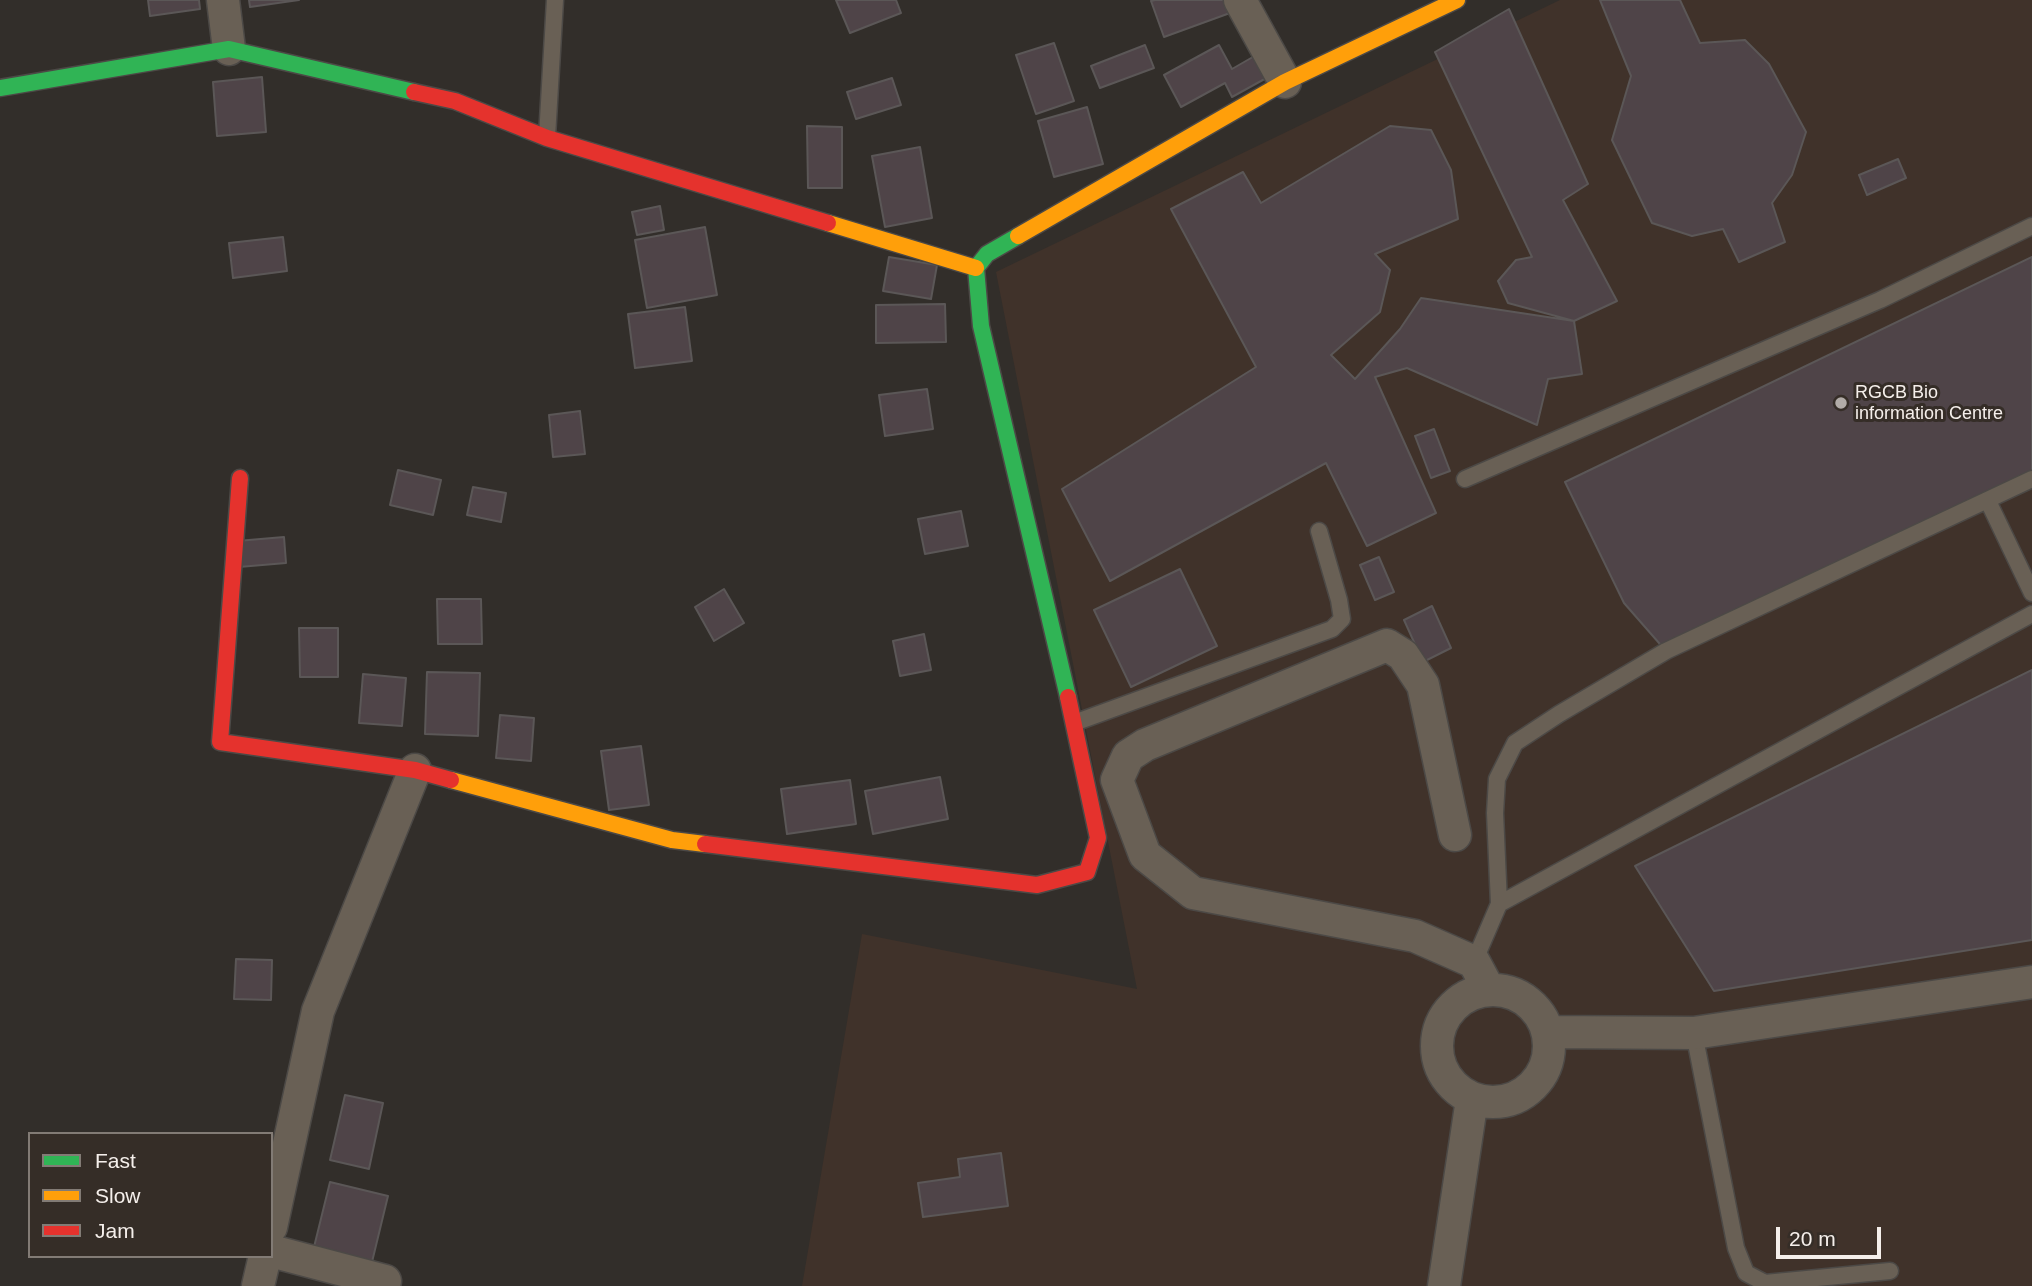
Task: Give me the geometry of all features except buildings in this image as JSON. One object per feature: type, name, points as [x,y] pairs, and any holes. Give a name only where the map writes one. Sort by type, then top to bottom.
[{"type":"street","points":[[223,0],[229,49]]},
{"type":"street","points":[[1240,0],[1285,82]]},
{"type":"street","points":[[240,478],[220,742],[415,770],[672,840],[1038,886],[1087,872],[1098,838],[1074,723],[981,326],[976,268],[987,254],[1285,82],[1457,0]]},
{"type":"street","points":[[0,88],[229,49],[455,101],[547,138],[976,268]]},
{"type":"street","points":[[1455,835],[1423,685],[1403,654],[1387,645],[1145,745],[1128,756],[1117,780],[1145,855],[1193,893],[1415,936],[1474,962],[1489,990]]},
{"type":"street","points":[[273,1218],[318,1011],[415,770]]},
{"type":"street","points":[[1548,1032],[1694,1033],[2032,982]]},
{"type":"street","points":[[1489,990],[1509,992],[1526,1001],[1539,1014],[1548,1032],[1549,1050],[1537,1083],[1523,1094],[1507,1101],[1489,1103],[1472,1099],[1456,1089],[1444,1074],[1438,1056],[1437,1037],[1444,1019],[1456,1004],[1471,994],[1489,990]]},
{"type":"street","points":[[1444,1286],[1472,1099]]},
{"type":"street","points":[[273,1252],[385,1281]]},
{"type":"street","points":[[258,1286],[265,1258]]},
{"type":"lane","points":[[547,138],[555,0]]},
{"type":"lane","points":[[1465,479],[1880,300],[2032,226]]},
{"type":"lane","points":[[1474,962],[1499,904],[1495,813],[1497,779],[1516,743],[1559,714],[1666,651],[2032,480]]},
{"type":"lane","points":[[1988,500],[2032,593]]},
{"type":"lane","points":[[1074,723],[1332,629],[1342,619],[1319,531]]},
{"type":"lane","points":[[1499,904],[2032,614]]},
{"type":"lane","points":[[1694,1033],[1736,1248],[1746,1273],[1765,1283],[1890,1271]]},
{"type":"shaded area","points":[[1560,0],[2032,0],[2032,1286],[802,1286],[862,934],[1137,989],[996,272]]},
{"type":"traffic: fast","points":[[0,88],[229,49],[414,92]]},
{"type":"traffic: fast","points":[[1018,236],[987,254],[976,268],[981,326],[1068,697]]},
{"type":"traffic: slow","points":[[1018,236],[1285,82],[1457,0]]},
{"type":"traffic: slow","points":[[828,223],[976,268]]},
{"type":"traffic: slow","points":[[451,780],[672,840],[705,844]]},
{"type":"traffic: jam","points":[[414,92],[455,101],[547,138],[828,223]]},
{"type":"traffic: jam","points":[[240,478],[220,742],[415,770],[451,780]]},
{"type":"traffic: jam","points":[[705,844],[1037,885],[1087,872],[1098,838],[1068,697]]},
{"type":"place","name":"RGCB Bio information Centre","points":[[1841,403]]}]
